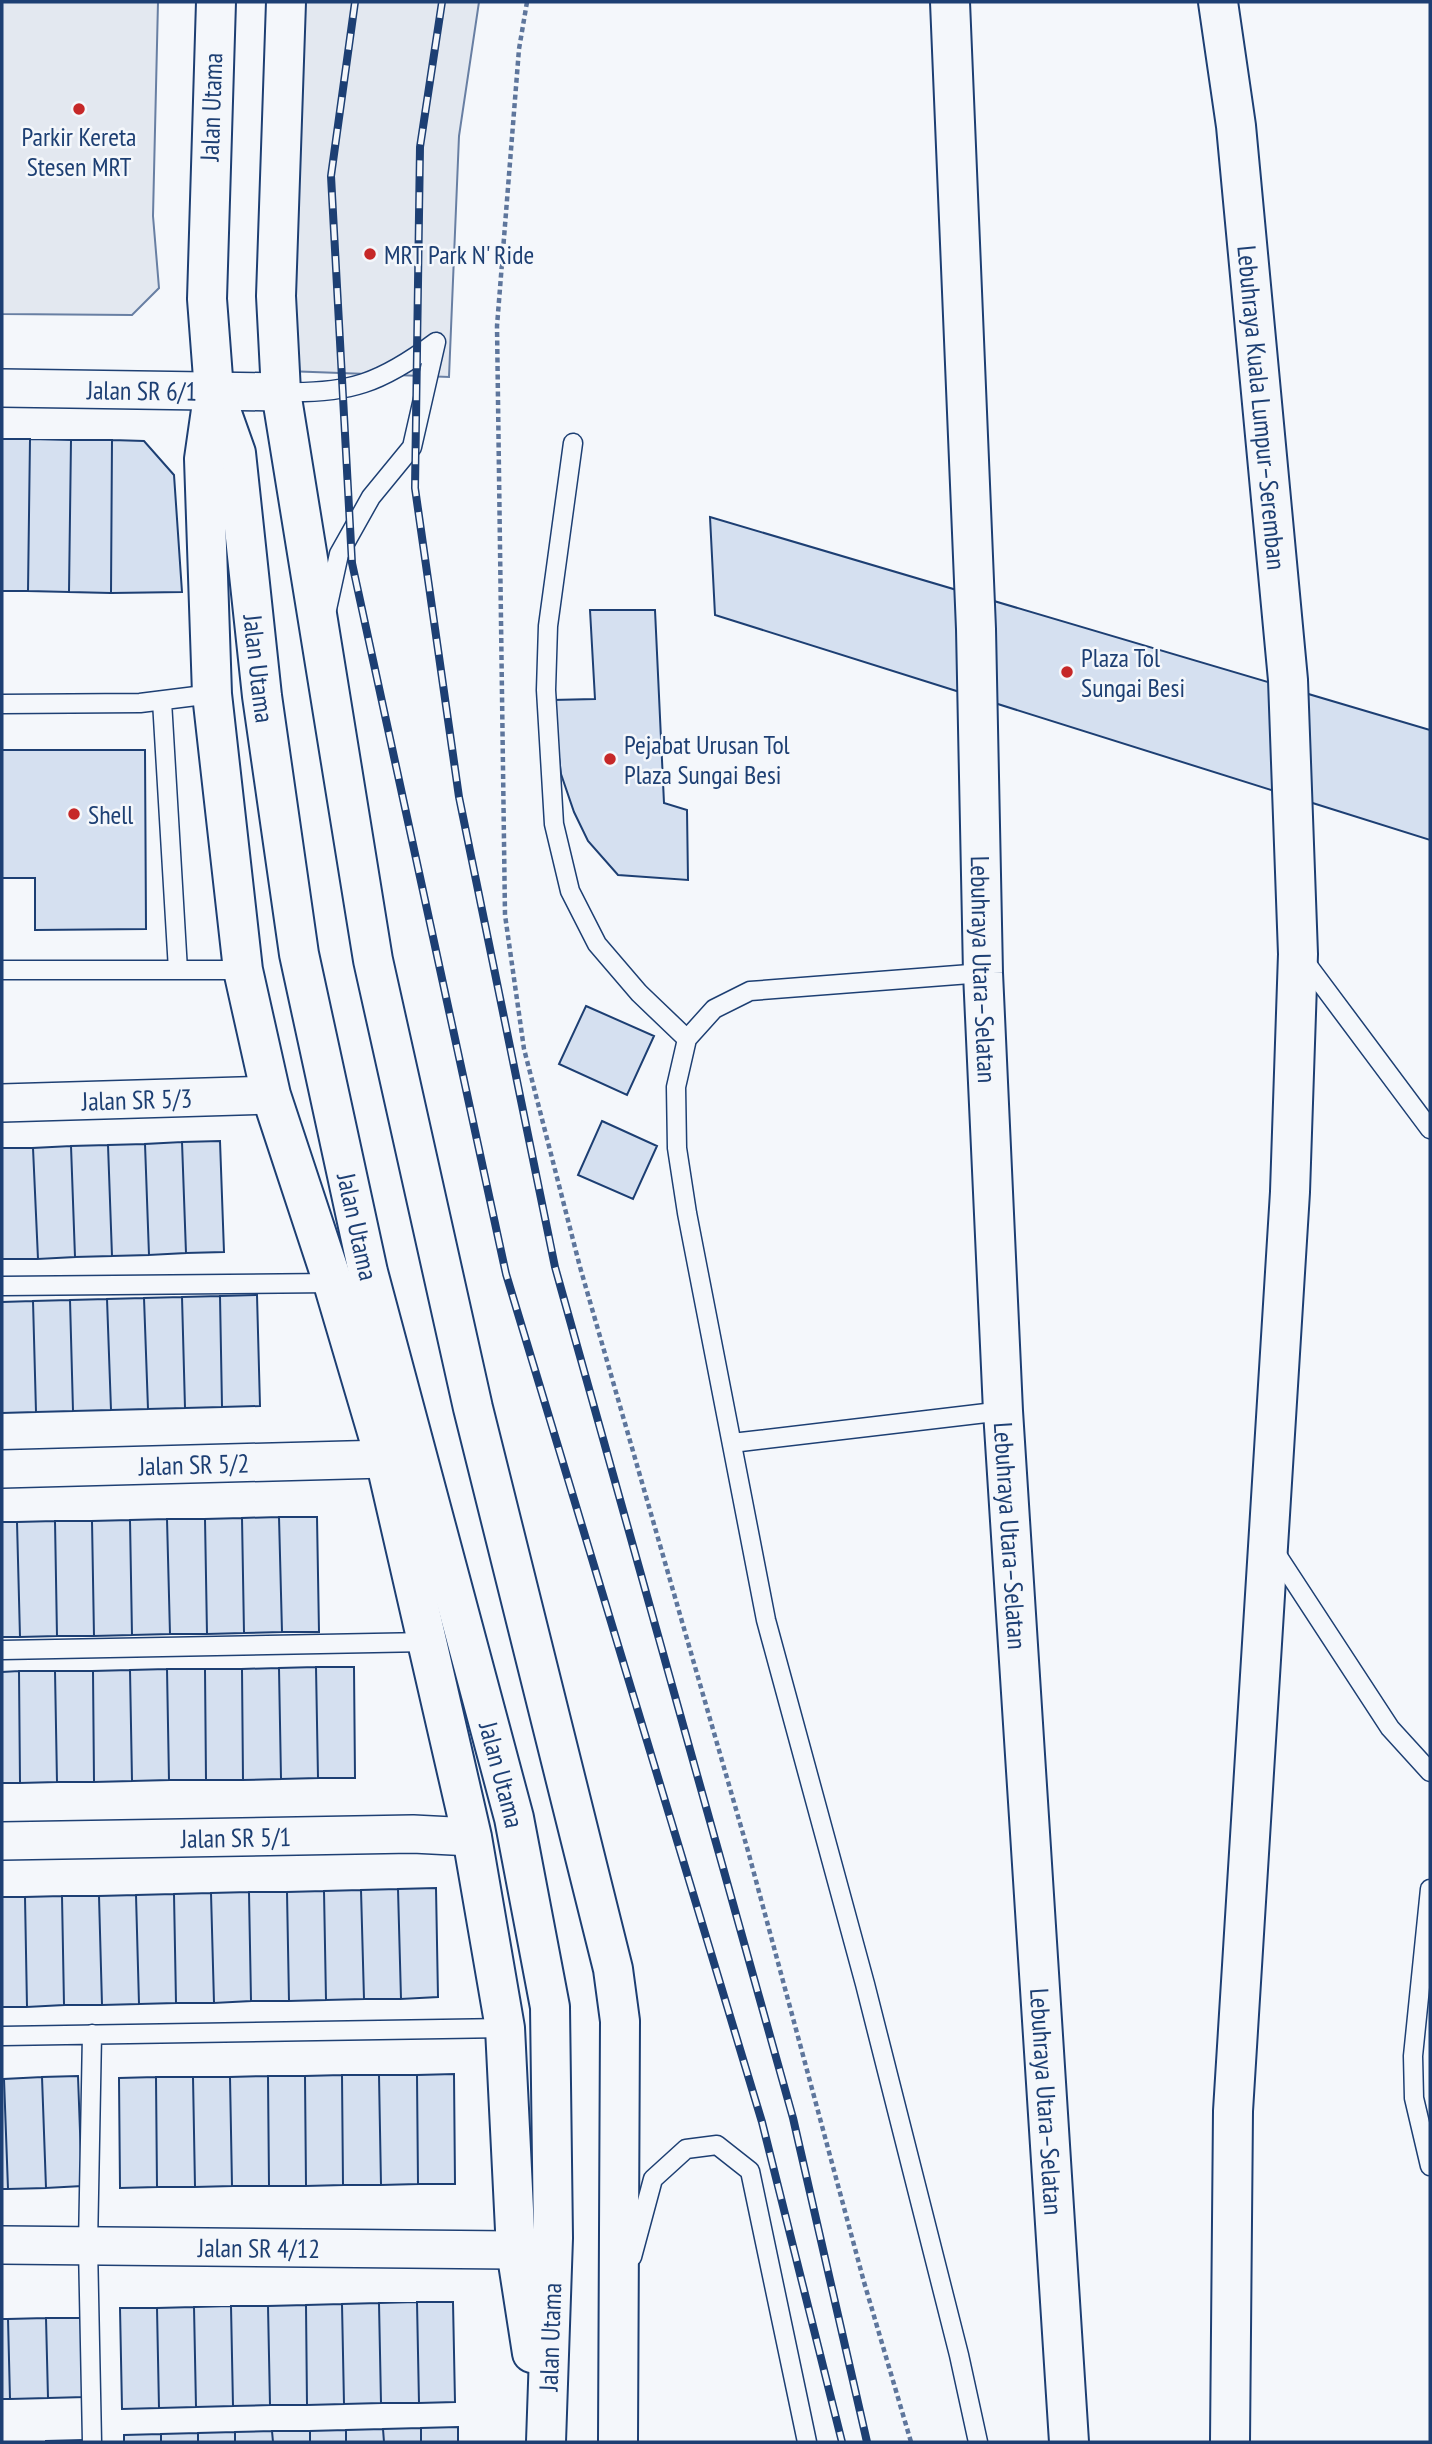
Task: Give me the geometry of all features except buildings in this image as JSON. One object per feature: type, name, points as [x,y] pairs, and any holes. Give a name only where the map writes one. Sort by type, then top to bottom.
[{"type":"main road","name":"Jalan Utama","points":[[216,2],[211,68],[207,299],[214,391],[236,453],[265,723],[299,954],[327,1094],[368,1272],[514,1818],[550,2007],[553,2238],[546,2441]]},
{"type":"main road","points":[[286,2],[276,296],[281,391],[373,960],[473,1408],[613,1969],[620,2021],[621,2302],[618,2442]]},
{"type":"main road","name":"Lebuhraya Utara–Selatan","points":[[950,2],[976,629],[983,972],[1003,1412],[1069,2442]]},
{"type":"main road","name":"Lebuhraya Kuala Lumpur–Seremban","points":[[1218,2],[1243,209],[1288,680],[1295,814],[1298,954]]},
{"type":"main road","points":[[214,391],[204,459],[212,694],[243,970],[271,1095],[333,1283],[385,1459],[472,1837],[505,2028],[516,2250],[546,2441]]},
{"type":"main road","points":[[1230,2442],[1233,2111],[1290,1192],[1298,954]]},
{"type":"street","name":"Jalan SR 6/1","points":[[2,388],[281,391]]},
{"type":"street","name":"Jalan SR 5/3","points":[[2,1103],[271,1095]]},
{"type":"street","name":"Jalan SR 5/2","points":[[2,1469],[385,1459]]},
{"type":"street","name":"Jalan SR 5/1","points":[[2,1841],[413,1834],[472,1837]]},
{"type":"street","name":"Jalan SR 4/12","points":[[2,2245],[516,2250]]},
{"type":"lane","points":[[281,391],[318,393],[354,388],[400,369],[436,342],[412,447],[370,497],[339,554],[322,633]]},
{"type":"lane","points":[[573,443],[548,626],[547,690],[554,824],[570,891],[597,944],[639,993],[687,1039]]},
{"type":"lane","points":[[2,705],[162,701],[212,694]]},
{"type":"lane","points":[[162,701],[178,970]]},
{"type":"lane","points":[[1298,954],[1430,1129]]},
{"type":"lane","points":[[2,970],[243,970]]},
{"type":"lane","points":[[978,2442],[959,2355],[869,1997],[766,1620],[677,1148],[676,1087],[687,1039],[714,1009],[750,991],[983,972]]},
{"type":"lane","points":[[2,1286],[333,1283]]},
{"type":"lane","points":[[732,1443],[1003,1412]]},
{"type":"lane","points":[[1267,1541],[1391,1728],[1430,1772]]},
{"type":"lane","points":[[2,1650],[427,1642]]},
{"type":"lane","points":[[1430,1889],[1413,2056],[1414,2098],[1430,2166]]},
{"type":"lane","points":[[2,2036],[505,2028]]},
{"type":"lane","points":[[92,2034],[88,2246],[92,2442]]},
{"type":"lane","points":[[621,2302],[653,2179],[686,2149],[717,2145],[750,2171],[807,2442]]},
{"type":"path","points":[[527,2],[519,49],[497,326],[505,915],[524,1049],[580,1267],[744,1838],[864,2282],[911,2442]]},
{"type":"shaded area","name":"Parkir Kereta Stesen MRT","points":[[2,2],[158,2],[153,216],[159,288],[132,315],[2,314]]},
{"type":"shaded area","name":"MRT Park N' Ride","points":[[294,2],[479,2],[459,136],[449,377],[286,371]]},
{"type":"railway","points":[[355,2],[331,176],[352,563],[506,1274],[762,2122],[842,2442]]},
{"type":"railway","points":[[442,2],[420,147],[415,488],[459,797],[555,1267],[793,2118],[867,2442]]},
{"type":"place","name":"Parkir Kereta Stesen MRT","points":[[79,109]]},
{"type":"place","name":"MRT Park N' Ride","points":[[370,254]]},
{"type":"place","name":"Plaza Tol Sungai Besi","points":[[1067,672]]},
{"type":"place","name":"Pejabat Urusan Tol Plaza Sungai Besi","points":[[610,759]]},
{"type":"place","name":"Shell","points":[[74,814]]}]
